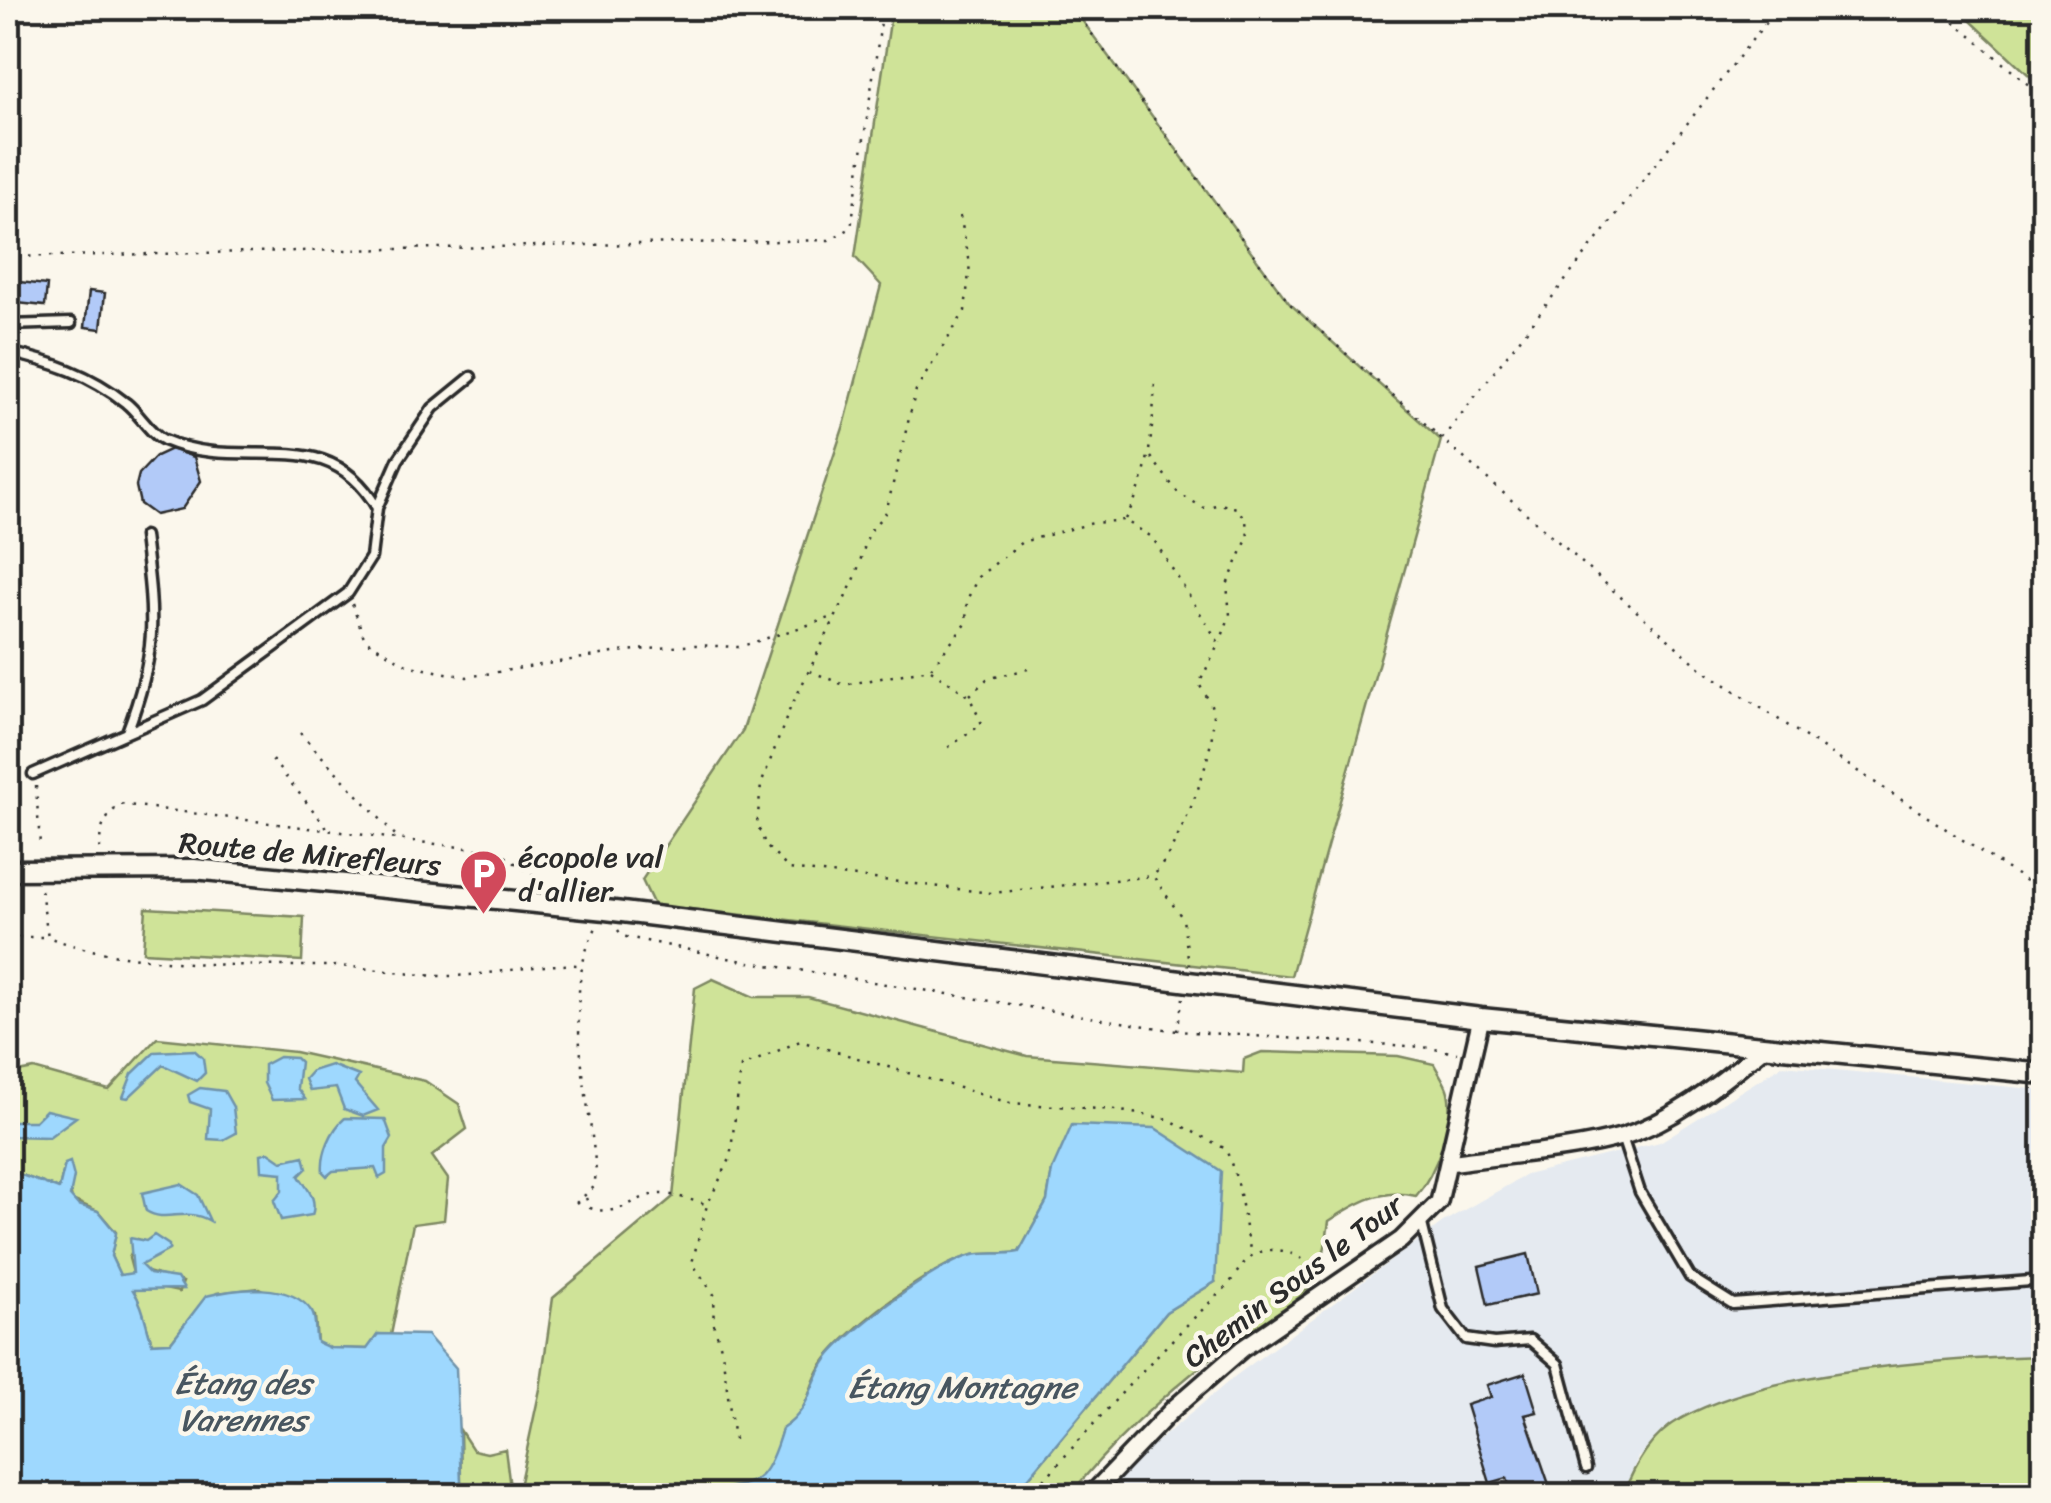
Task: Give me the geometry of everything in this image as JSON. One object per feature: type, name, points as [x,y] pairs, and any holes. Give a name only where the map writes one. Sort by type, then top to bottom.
[{"type":"street","name":"Route de Mirefleurs","points":[[8,870],[194,869],[606,910],[1481,1018],[2044,1074]]},
{"type":"street","name":"Chemin Sous le Tour","points":[[1090,1496],[1173,1409],[1242,1349],[1402,1240],[1438,1202],[1481,1018]]},
{"type":"street","points":[[1449,1163],[1622,1136],[1666,1118],[1710,1091],[1766,1046]]},
{"type":"lane","points":[[8,324],[72,323]]},
{"type":"lane","points":[[8,352],[88,376],[129,405],[162,439],[232,456],[320,455],[360,479],[377,508]]},
{"type":"lane","points":[[33,774],[202,700],[348,593],[371,557],[377,508],[398,460],[433,408],[470,378]]},
{"type":"lane","points":[[127,732],[145,684],[154,638],[144,536]]},
{"type":"lane","points":[[1622,1136],[1640,1192],[1690,1278],[1733,1304],[2044,1280]]},
{"type":"lane","points":[[1421,1220],[1443,1308],[1466,1338],[1494,1343],[1530,1340],[1558,1364],[1586,1468]]},
{"type":"path","points":[[8,257],[829,240],[851,228],[883,8]]},
{"type":"path","points":[[1073,8],[1289,302],[1704,670],[2044,893]]},
{"type":"path","points":[[1441,440],[1777,8]]},
{"type":"path","points":[[1938,8],[2044,98]]},
{"type":"path","points":[[960,216],[970,263],[965,312],[916,390],[886,512],[869,532],[855,578],[832,616],[761,786],[757,824],[766,846],[790,869],[992,893],[1153,876],[1168,859],[1198,784],[1212,708],[1200,684],[1230,615],[1227,585],[1248,537],[1246,521],[1236,508],[1220,504],[1204,508],[1178,493],[1151,456]]},
{"type":"path","points":[[1124,520],[1142,488],[1151,456],[1154,382]]},
{"type":"path","points":[[808,670],[844,685],[930,670],[966,624],[966,600],[978,577],[996,562],[1022,542],[1093,523],[1124,520],[1152,537],[1219,643]]},
{"type":"path","points":[[348,593],[366,640],[410,666],[467,677],[626,651],[695,645],[739,648],[832,616]]},
{"type":"path","points":[[969,696],[988,680],[1028,669]]},
{"type":"path","points":[[930,670],[969,696],[982,724],[946,748]]},
{"type":"path","points":[[300,733],[399,840]]},
{"type":"path","points":[[272,760],[332,832]]},
{"type":"path","points":[[8,772],[33,774],[40,845]]},
{"type":"path","points":[[102,867],[99,834],[106,817],[120,804],[500,852],[548,885]]},
{"type":"path","points":[[1153,876],[1183,919],[1190,951],[1177,1031]]},
{"type":"path","points":[[41,890],[48,937]]},
{"type":"path","points":[[576,1204],[585,1198],[596,1173],[583,1068],[580,965],[606,910]]},
{"type":"path","points":[[606,910],[622,936],[743,960],[1177,1031],[1422,1046],[1474,1057]]},
{"type":"path","points":[[8,937],[48,937],[71,946],[256,968],[322,966],[443,976],[523,965],[580,965]]},
{"type":"path","points":[[734,1440],[722,1351],[713,1321],[714,1296],[692,1263],[707,1204],[730,1159],[741,1068],[800,1041],[1010,1103],[1115,1110],[1168,1119],[1226,1149],[1238,1184],[1251,1256]]},
{"type":"path","points":[[585,1198],[590,1208],[604,1212],[629,1208],[656,1194],[707,1204]]},
{"type":"path","points":[[1030,1496],[1122,1388],[1230,1283],[1251,1256],[1277,1249],[1291,1251],[1343,1280]]},
{"type":"shaded area","points":[[1783,1065],[2043,1090],[2043,1356],[1851,1372],[1638,1457],[1623,1495],[1105,1496],[1145,1452],[1234,1377],[1443,1222],[1526,1175],[1660,1142]]},
{"type":"green space","points":[[892,8],[1073,8],[1289,303],[1441,440],[1291,976],[654,905],[642,880],[743,730],[845,422],[881,285],[855,257]]},
{"type":"green space","points":[[1957,8],[2043,8],[2043,87],[2031,77]]},
{"type":"green space","points":[[146,908],[304,917],[302,961],[143,952]]},
{"type":"green space","points":[[713,979],[754,997],[808,997],[1027,1056],[1243,1073],[1244,1059],[1262,1052],[1398,1056],[1434,1064],[1448,1092],[1449,1118],[1436,1162],[1416,1196],[1381,1195],[1329,1221],[1319,1269],[1304,1293],[1180,1383],[1122,1436],[1070,1495],[1014,1495],[1166,1312],[1215,1282],[1052,1170],[1047,1201],[1019,1252],[973,1255],[936,1271],[868,1318],[832,1351],[799,1414],[782,1429],[772,1461],[760,1477],[715,1491],[682,1494],[517,1496],[540,1389],[553,1298],[673,1197],[695,988]]},
{"type":"green space","points":[[157,1038],[295,1052],[425,1081],[459,1104],[467,1129],[432,1156],[448,1179],[444,1220],[413,1224],[391,1335],[378,1334],[368,1349],[330,1348],[317,1343],[315,1316],[259,1288],[217,1293],[199,1306],[171,1342],[152,1343],[133,1289],[155,1287],[179,1292],[183,1282],[144,1271],[140,1264],[168,1250],[138,1239],[129,1258],[133,1273],[120,1276],[111,1256],[116,1232],[98,1211],[72,1200],[65,1164],[59,1189],[8,1170],[8,1074],[34,1069],[109,1090]]},
{"type":"green space","points":[[2043,1356],[2043,1495],[1623,1495],[1639,1461],[1661,1433],[1719,1401],[1762,1388],[1858,1370]]},
{"type":"green space","points":[[460,1430],[473,1450],[487,1453],[505,1449],[511,1495],[425,1496],[461,1481]]},
{"type":"water","points":[[194,1050],[203,1058],[205,1073],[197,1081],[163,1065],[128,1098],[123,1097],[132,1074],[155,1052]]},
{"type":"water","points":[[279,1057],[300,1062],[297,1088],[305,1099],[272,1100],[264,1083],[264,1065]]},
{"type":"water","points":[[331,1065],[359,1076],[355,1083],[378,1110],[363,1116],[344,1109],[336,1088],[310,1091],[305,1079],[312,1071]]},
{"type":"water","points":[[200,1088],[224,1091],[233,1107],[236,1133],[223,1140],[208,1139],[210,1109],[190,1102],[188,1095]]},
{"type":"water","points":[[46,1110],[76,1117],[49,1137],[8,1136],[8,1121],[35,1121]]},
{"type":"water","points":[[345,1118],[385,1119],[392,1138],[386,1148],[386,1174],[379,1178],[375,1168],[333,1171],[327,1176],[323,1172],[328,1143]]},
{"type":"water","name":"Étang Montagne","points":[[1072,1125],[1155,1128],[1221,1171],[1215,1282],[1166,1312],[1014,1495],[697,1495],[744,1484],[761,1475],[782,1429],[805,1405],[827,1359],[853,1332],[895,1299],[958,1260],[979,1254],[1019,1252],[1047,1201],[1052,1170]]},
{"type":"water","points":[[269,1152],[282,1161],[304,1156],[307,1168],[299,1176],[313,1199],[312,1215],[281,1220],[274,1201],[282,1191],[282,1173],[262,1171],[261,1154]]},
{"type":"water","name":"Étang des Varennes","points":[[70,1162],[74,1177],[70,1196],[78,1205],[98,1211],[116,1233],[111,1256],[120,1275],[133,1273],[130,1238],[146,1241],[154,1235],[169,1245],[169,1250],[141,1265],[150,1274],[177,1278],[184,1289],[133,1290],[152,1343],[171,1342],[206,1296],[247,1289],[278,1291],[303,1302],[314,1315],[317,1342],[330,1348],[367,1349],[378,1334],[427,1335],[456,1368],[461,1482],[425,1496],[8,1495],[8,1170],[59,1189],[65,1164]]},
{"type":"water","points":[[181,1184],[198,1195],[210,1221],[192,1215],[161,1216],[146,1211],[142,1193]]},
{"type":"building","points":[[10,281],[47,285],[45,306],[8,302]]},
{"type":"building","points":[[89,291],[105,293],[101,329],[85,327]]},
{"type":"building","points":[[171,449],[194,457],[201,481],[182,509],[155,515],[140,504],[136,486],[139,474],[156,456]]},
{"type":"building","points":[[1528,1254],[1537,1294],[1488,1305],[1479,1266]]},
{"type":"building","points":[[1525,1373],[1537,1412],[1525,1415],[1553,1496],[1512,1496],[1507,1478],[1490,1483],[1466,1405],[1491,1397],[1487,1385]]},
{"type":"place","name":"écopole val d'allier","points":[[483,916]]}]
